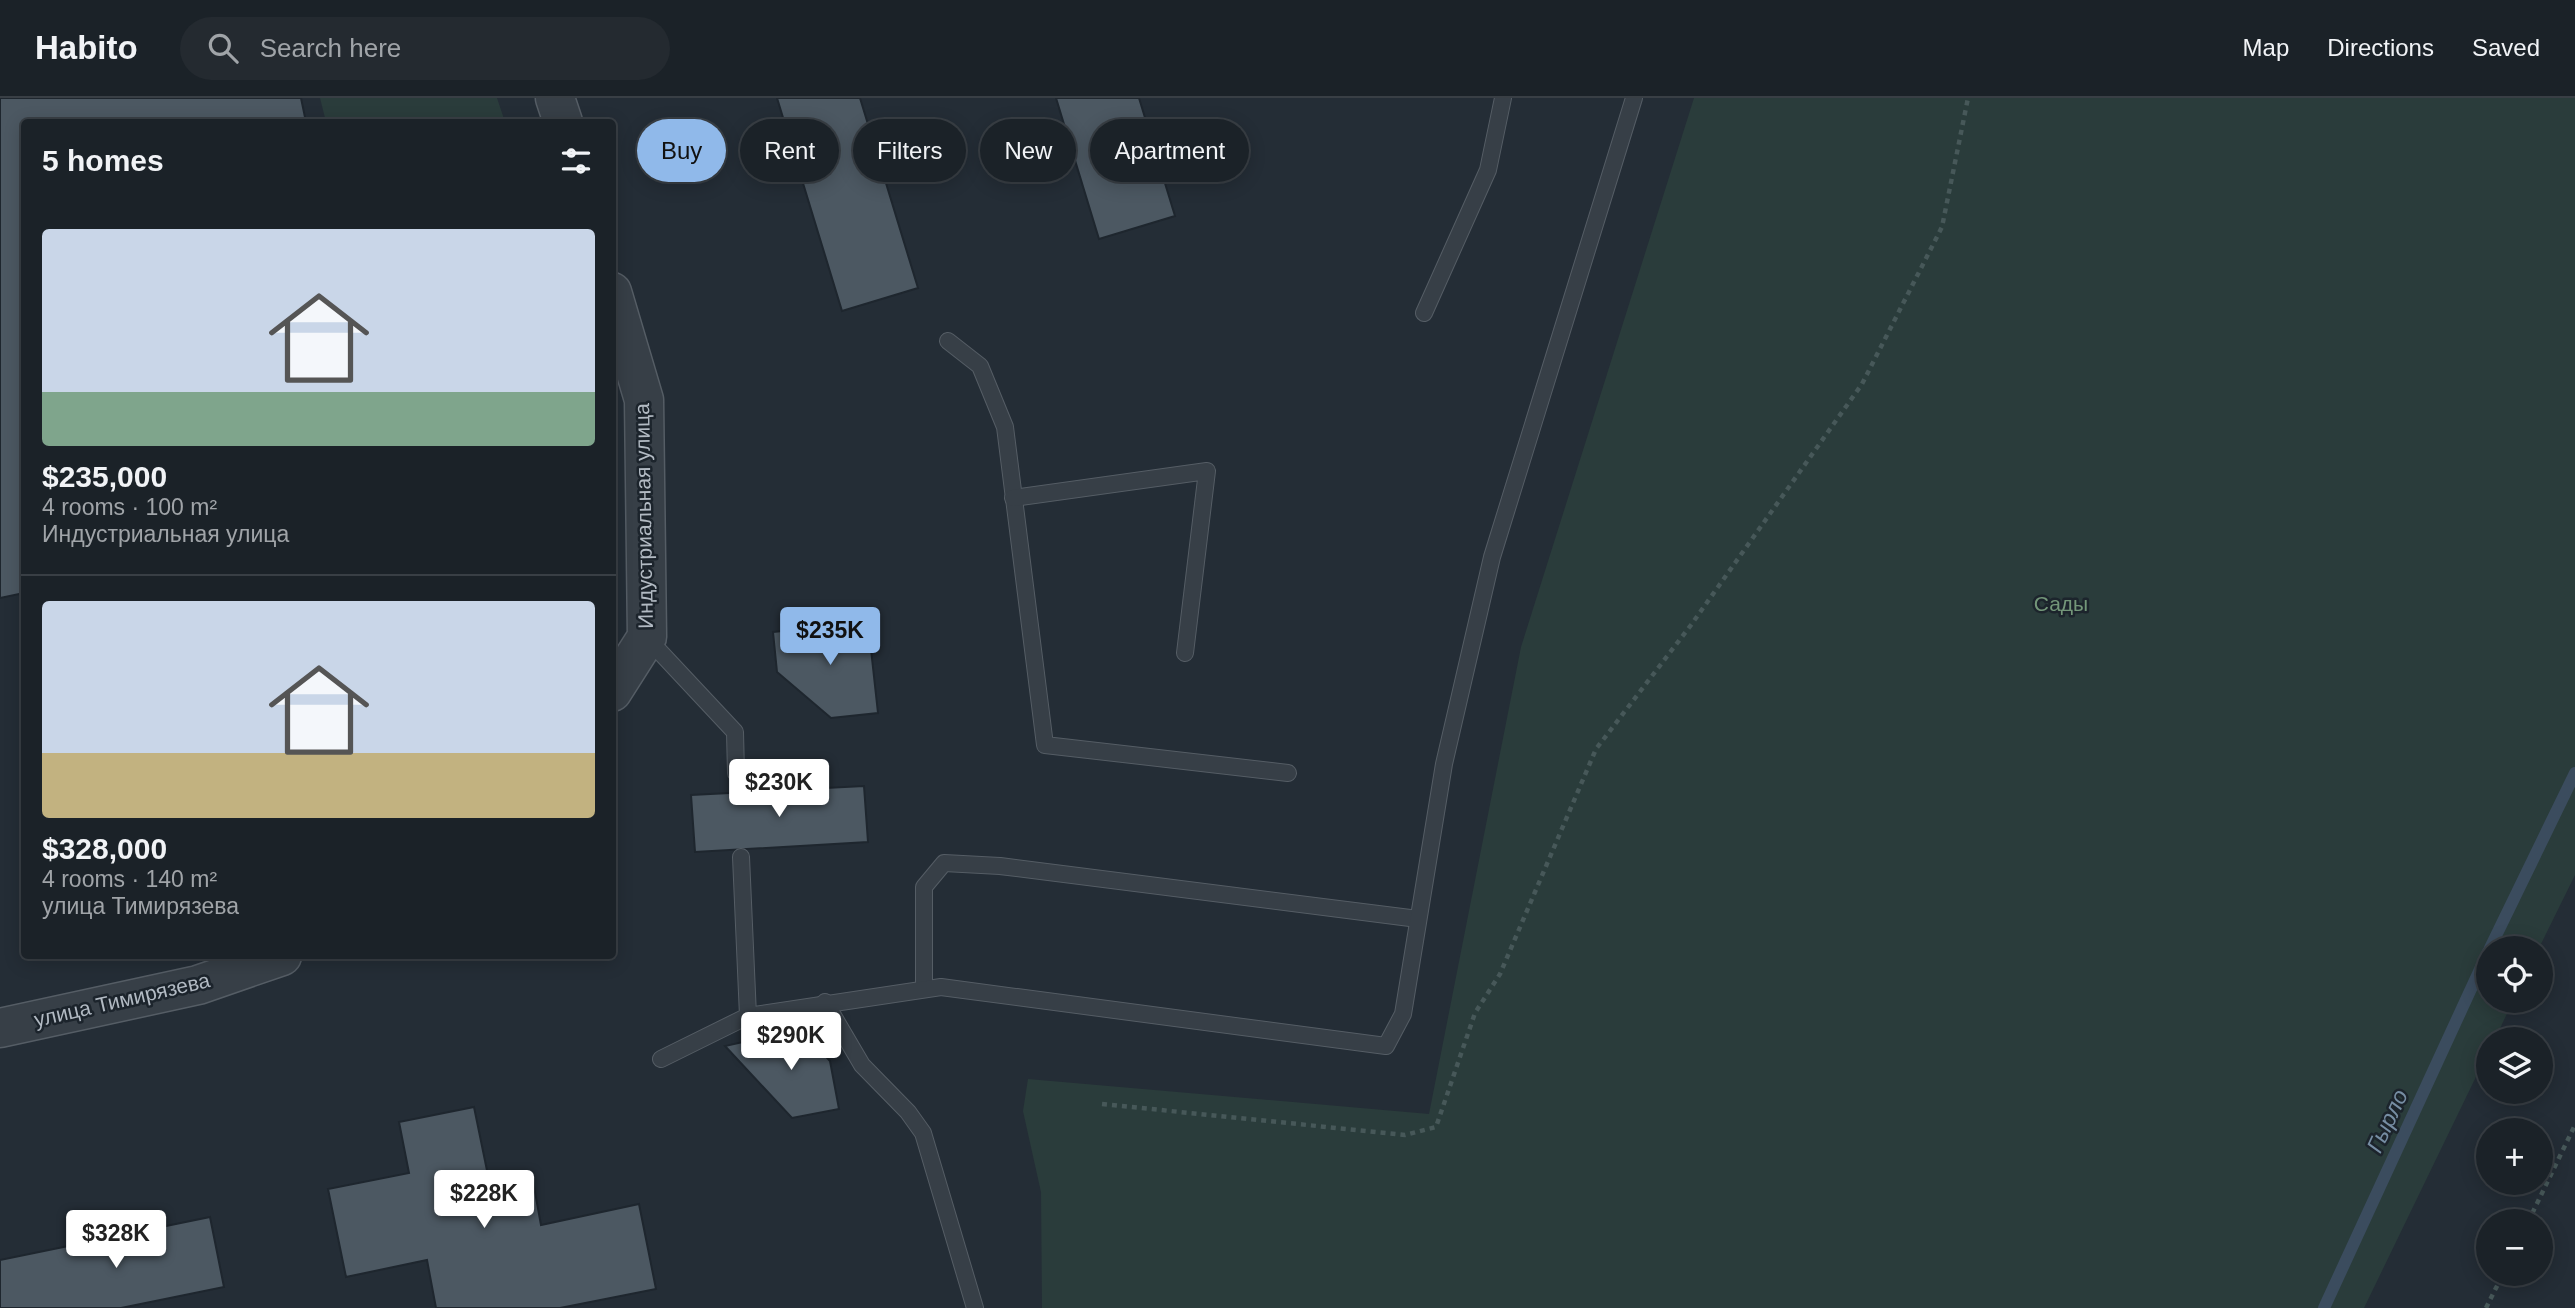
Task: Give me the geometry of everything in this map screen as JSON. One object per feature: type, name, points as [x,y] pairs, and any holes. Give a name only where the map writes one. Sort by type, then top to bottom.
[{"type":"street","points":[[555,98],[562,119]]},
{"type":"street","name":"Индустриальная улица","points":[[616,306],[644,400],[647,637],[616,686]]},
{"type":"street","name":"улица Тимирязева","points":[[0,1028],[198,985],[273,959]]},
{"type":"lane","points":[[1424,313],[1488,170],[1503,98]]},
{"type":"lane","points":[[661,1059],[748,1016],[825,1002],[941,987],[1386,1046],[1403,1014],[1444,764],[1492,557],[1634,98]]},
{"type":"lane","points":[[948,341],[980,366],[1005,427],[1045,745],[1288,773]]},
{"type":"lane","points":[[1013,498],[1207,471],[1185,653]]},
{"type":"lane","points":[[647,637],[734,732],[736,773]]},
{"type":"lane","points":[[741,857],[748,1016]]},
{"type":"lane","points":[[924,989],[924,887],[943,863],[1000,866],[1418,919]]},
{"type":"lane","points":[[825,1002],[862,1065],[908,1112],[923,1133],[975,1308]]},
{"type":"path","points":[[1102,1104],[1405,1135],[1436,1127],[1475,1013],[1500,974],[1596,749],[1691,625],[1862,384],[1942,227],[1968,98]]},
{"type":"path","points":[[2534,1209],[2575,1125]]},
{"type":"path","points":[[2486,1308],[2497,1286]]},
{"type":"green space","points":[[320,98],[497,98],[504,119],[325,119]]},
{"type":"green space","name":"Сады","points":[[1694,98],[2575,98],[2575,875],[2545,936],[2476,936],[2476,1013],[2507,1013],[2501,1027],[2476,1027],[2476,1077],[2364,1308],[1042,1308],[1041,1192],[1023,1111],[1028,1079],[1429,1114],[1521,647]]},
{"type":"building","points":[[0,98],[301,98],[305,119],[21,119],[21,594],[0,598]]},
{"type":"building","points":[[777,98],[860,98],[866,119],[853,119],[853,182],[886,182],[918,288],[842,311],[803,182],[839,182],[839,119],[783,119]]},
{"type":"building","points":[[1056,98],[1139,98],[1145,119],[1090,119],[1090,182],[1165,182],[1175,216],[1099,239],[1076,164],[1076,119],[1062,119]]},
{"type":"building","points":[[868,622],[878,713],[831,718],[777,672],[773,632]]},
{"type":"building","points":[[864,786],[868,842],[695,852],[691,795]]},
{"type":"building","points":[[801,1029],[830,1061],[839,1109],[792,1118],[725,1046]]},
{"type":"building","points":[[474,1107],[491,1190],[533,1181],[541,1225],[639,1204],[656,1289],[560,1308],[436,1308],[427,1260],[346,1277],[328,1189],[409,1173],[399,1122]]},
{"type":"building","points":[[210,1217],[224,1287],[121,1308],[0,1308],[0,1260]]},
{"type":"waterway","name":"Гырло","points":[[2496,936],[2575,773]]},
{"type":"waterway","name":"Гырло","points":[[2324,1308],[2476,978]]}]
